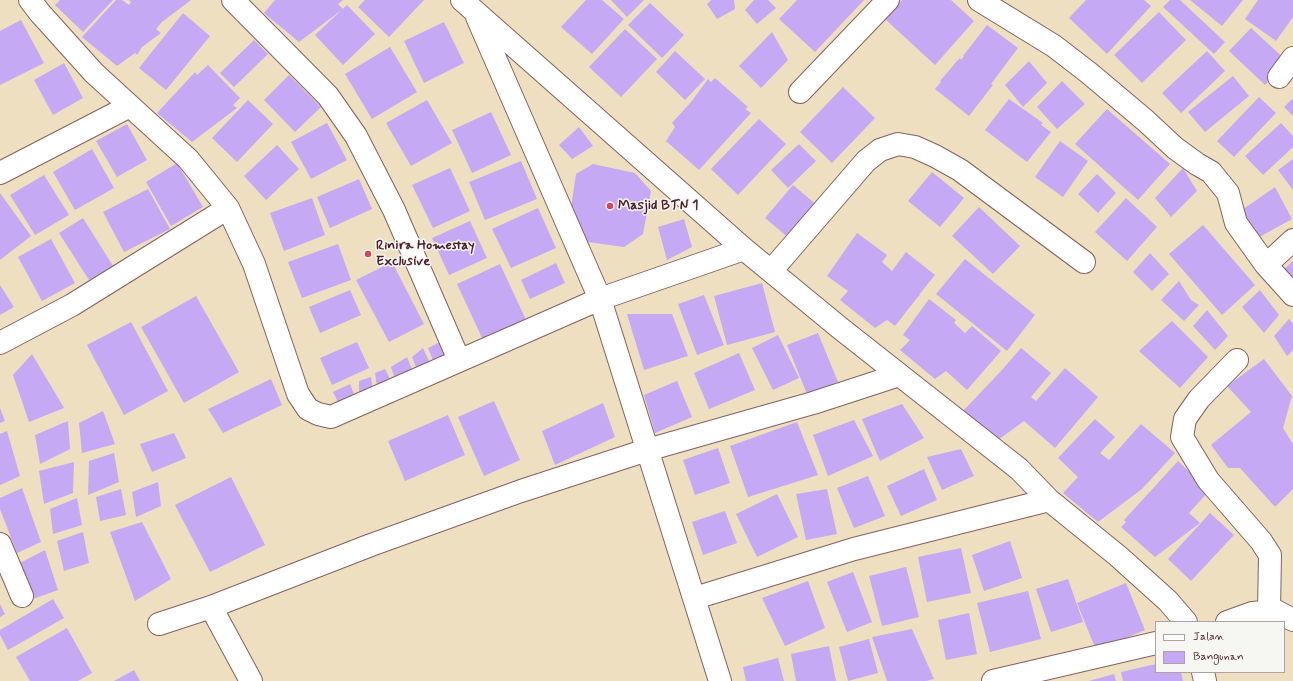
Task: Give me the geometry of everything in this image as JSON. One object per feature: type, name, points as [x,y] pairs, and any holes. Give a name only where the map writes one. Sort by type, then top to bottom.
[{"type":"street","points":[[30,0],[94,73],[188,159],[228,208],[254,264],[298,394],[308,409],[318,414],[331,417],[600,299],[744,249]]},
{"type":"street","points":[[233,0],[328,96],[356,136],[394,210],[459,360]]},
{"type":"street","points":[[800,92],[888,0]]},
{"type":"street","points":[[982,1],[1054,46],[1089,73],[1175,148],[1211,172],[1228,193],[1236,222],[1266,265],[1293,295]]},
{"type":"street","points":[[468,5],[744,249],[898,375],[1019,469],[1048,500],[1118,556],[1168,601],[1185,621]]},
{"type":"street","points":[[468,5],[600,299],[720,681]]},
{"type":"street","points":[[1278,77],[1293,58]]},
{"type":"street","points":[[0,173],[130,106]]},
{"type":"street","points":[[771,271],[866,161],[880,150],[898,144],[915,147],[936,156],[960,170],[1084,262]]},
{"type":"street","points":[[0,343],[72,305],[228,208]]},
{"type":"street","points":[[1266,265],[1293,240]]},
{"type":"street","points":[[1237,360],[1199,399],[1185,419],[1182,437],[1208,480],[1261,541],[1270,555],[1269,612]]},
{"type":"street","points":[[159,624],[211,607],[371,545],[491,502],[647,450],[813,403],[898,375]]},
{"type":"street","points":[[695,598],[854,549],[1048,500]]},
{"type":"street","points":[[0,544],[22,596]]},
{"type":"street","points":[[211,607],[251,681]]},
{"type":"street","points":[[1230,621],[1252,613],[1276,611],[1293,620]]},
{"type":"street","points":[[993,681],[1046,675],[1155,643]]},
{"type":"building","points":[[60,0],[113,0],[83,32],[55,5]]},
{"type":"building","points":[[116,0],[122,0],[129,5],[131,2],[129,0],[191,0],[162,22],[156,29],[161,33],[142,47],[137,55],[135,53],[117,66],[82,37]]},
{"type":"building","points":[[275,0],[343,0],[338,4],[343,9],[299,42],[264,13]]},
{"type":"building","points":[[365,0],[424,0],[389,37],[358,7]]},
{"type":"building","points":[[586,0],[602,0],[624,19],[592,54],[561,27]]},
{"type":"building","points":[[611,0],[644,0],[627,17]]},
{"type":"building","points":[[711,0],[734,0],[735,9],[717,19],[707,4]]},
{"type":"building","points":[[754,0],[768,0],[776,8],[757,24],[745,10]]},
{"type":"building","points":[[797,0],[864,0],[815,52],[779,19]]},
{"type":"building","points":[[902,0],[951,0],[974,21],[935,65],[885,19]]},
{"type":"building","points":[[1086,0],[1144,0],[1151,6],[1107,54],[1069,18]]},
{"type":"building","points":[[1170,0],[1180,0],[1225,42],[1214,54],[1163,7]]},
{"type":"building","points":[[1190,0],[1243,0],[1222,26]]},
{"type":"building","points":[[1258,0],[1293,0],[1293,17],[1276,41],[1245,19]]},
{"type":"building","points":[[650,3],[684,35],[662,58],[628,25]]},
{"type":"building","points":[[347,5],[375,34],[343,65],[315,35]]},
{"type":"building","points":[[1159,12],[1186,40],[1142,83],[1114,55]]},
{"type":"building","points":[[183,13],[210,36],[166,90],[139,68]]},
{"type":"building","points":[[21,20],[44,63],[0,85],[0,31]]},
{"type":"building","points":[[444,22],[464,63],[424,83],[404,41]]},
{"type":"building","points":[[987,25],[1018,48],[991,84],[993,85],[969,116],[935,89],[957,61],[960,58],[961,60]]},
{"type":"building","points":[[1251,28],[1288,62],[1265,85],[1229,51]]},
{"type":"building","points":[[625,29],[657,59],[621,97],[589,67]]},
{"type":"building","points":[[772,32],[788,60],[761,88],[739,66]]},
{"type":"building","points":[[254,40],[268,54],[234,87],[220,73]]},
{"type":"building","points":[[390,47],[417,92],[372,119],[345,74]]},
{"type":"building","points":[[675,51],[705,79],[685,100],[656,72]]},
{"type":"building","points":[[1207,51],[1225,71],[1181,113],[1162,93]]},
{"type":"building","points":[[1029,61],[1047,83],[1023,107],[1005,85]]},
{"type":"building","points":[[64,63],[83,98],[53,115],[34,80]]},
{"type":"building","points":[[208,65],[240,98],[233,105],[237,108],[192,142],[157,113],[195,72],[197,75]]},
{"type":"building","points":[[289,75],[321,107],[295,132],[264,100]]},
{"type":"building","points":[[1233,76],[1249,96],[1205,132],[1188,112]]},
{"type":"building","points":[[715,78],[748,107],[745,109],[751,113],[699,170],[666,141],[675,127],[672,123],[691,102],[708,79],[711,82]]},
{"type":"building","points":[[1062,81],[1085,104],[1057,129],[1037,107]]},
{"type":"building","points":[[843,87],[875,118],[832,163],[800,132]]},
{"type":"building","points":[[1259,97],[1276,113],[1234,157],[1217,141]]},
{"type":"building","points":[[1293,98],[1293,116],[1284,107]]},
{"type":"building","points":[[1009,99],[1043,123],[1041,125],[1051,132],[1027,162],[985,130]]},
{"type":"building","points":[[248,100],[273,124],[237,162],[212,138]]},
{"type":"building","points":[[427,100],[452,143],[411,166],[386,123]]},
{"type":"building","points":[[1107,109],[1170,164],[1138,200],[1075,144]]},
{"type":"building","points":[[491,112],[511,155],[472,173],[452,130]]},
{"type":"building","points":[[759,119],[786,144],[738,195],[711,169]]},
{"type":"building","points":[[327,123],[347,160],[311,179],[291,142]]},
{"type":"building","points":[[1281,123],[1293,136],[1293,147],[1263,175],[1245,156]]},
{"type":"building","points":[[127,124],[147,160],[117,177],[96,141]]},
{"type":"building","points":[[579,127],[593,146],[572,159],[559,145]]},
{"type":"building","points":[[1060,141],[1088,161],[1063,197],[1035,177]]},
{"type":"building","points":[[799,144],[816,161],[788,188],[771,170]]},
{"type":"building","points":[[277,145],[299,169],[266,200],[244,176]]},
{"type":"building","points":[[92,149],[114,188],[75,210],[53,172]]},
{"type":"building","points":[[1293,159],[1293,190],[1278,170]]},
{"type":"building","points":[[521,161],[537,199],[485,220],[469,182]]},
{"type":"building","points":[[177,163],[203,207],[171,226],[146,182]]},
{"type":"building","name":"Masjid BTN 1","points":[[593,164],[635,173],[651,191],[643,234],[624,247],[588,242],[569,221],[576,174]]},
{"type":"building","points":[[450,168],[470,211],[433,228],[412,185]]},
{"type":"building","points":[[1183,168],[1197,191],[1171,217],[1155,198]]},
{"type":"building","points":[[932,172],[964,198],[940,227],[908,201]]},
{"type":"building","points":[[1097,174],[1116,193],[1098,213],[1078,194]]},
{"type":"building","points":[[44,175],[69,215],[35,235],[10,195]]},
{"type":"building","points":[[359,179],[372,209],[330,228],[317,197]]},
{"type":"building","points":[[793,185],[818,206],[790,239],[765,218]]},
{"type":"building","points":[[1275,187],[1292,219],[1254,240],[1242,210]]},
{"type":"building","points":[[148,189],[170,229],[124,252],[103,212]]},
{"type":"building","points":[[0,193],[31,236],[0,260]]},
{"type":"building","points":[[312,198],[325,235],[284,251],[270,213]]},
{"type":"building","points":[[1126,198],[1157,227],[1127,261],[1095,232]]},
{"type":"building","points":[[979,207],[1020,246],[993,274],[952,236]]},
{"type":"building","points":[[538,208],[556,248],[511,268],[492,229]]},
{"type":"building","points":[[83,218],[113,266],[89,280],[59,233]]},
{"type":"building","points":[[684,219],[692,247],[667,260],[658,227]]},
{"type":"building","points":[[470,221],[487,258],[449,275],[432,238]]},
{"type":"building","points":[[1203,225],[1255,285],[1222,315],[1169,254]]},
{"type":"building","points":[[857,233],[887,255],[882,262],[892,271],[906,252],[935,275],[895,326],[887,320],[875,328],[840,300],[848,291],[827,276]]},
{"type":"building","points":[[51,239],[75,283],[42,301],[18,257]]},
{"type":"building","points":[[338,244],[351,280],[302,298],[288,262]]},
{"type":"building","points":[[1150,253],[1169,274],[1152,291],[1133,272]]},
{"type":"building","points":[[965,259],[1035,315],[1007,351],[936,294]]},
{"type":"building","points":[[1293,261],[1293,279],[1284,269]]},
{"type":"building","points":[[392,262],[424,324],[389,342],[356,280]]},
{"type":"building","points":[[556,263],[565,283],[530,299],[521,280]]},
{"type":"building","points":[[500,264],[527,322],[484,342],[457,284]]},
{"type":"building","points":[[1179,281],[1191,300],[1199,305],[1184,321],[1161,300]]},
{"type":"building","points":[[762,283],[775,332],[727,345],[714,296]]},
{"type":"building","points":[[0,285],[14,307],[0,315]]},
{"type":"building","points":[[350,290],[361,315],[320,333],[309,307]]},
{"type":"building","points":[[1260,290],[1279,315],[1264,333],[1242,307]]},
{"type":"building","points":[[704,295],[724,345],[697,355],[678,304]]},
{"type":"building","points":[[196,296],[239,372],[184,403],[141,327]]},
{"type":"building","points":[[929,299],[956,320],[954,323],[965,333],[972,326],[1001,351],[967,390],[946,371],[935,379],[900,350],[910,340],[903,335]]},
{"type":"building","points":[[1207,310],[1228,336],[1215,350],[1193,326]]},
{"type":"building","points":[[627,314],[672,314],[688,356],[644,370]]},
{"type":"building","points":[[1289,319],[1293,324],[1293,350],[1287,356],[1274,336]]},
{"type":"building","points":[[1172,321],[1208,357],[1180,388],[1139,351]]},
{"type":"building","points":[[131,322],[168,391],[124,415],[87,345]]},
{"type":"building","points":[[818,333],[838,382],[807,394],[787,345]]},
{"type":"building","points":[[778,335],[799,378],[773,390],[752,348]]},
{"type":"building","points":[[444,340],[450,359],[434,363],[428,348]]},
{"type":"building","points":[[357,342],[369,368],[332,385],[320,358]]},
{"type":"building","points":[[423,348],[430,363],[417,370],[412,357]]},
{"type":"building","points":[[1021,348],[1051,373],[1031,397],[1036,401],[1065,368],[1098,397],[1055,448],[1024,421],[998,440],[963,411]]},
{"type":"building","points":[[739,353],[755,390],[709,409],[694,373]]},
{"type":"building","points":[[32,354],[64,408],[29,422],[13,375]]},
{"type":"building","points":[[407,357],[414,374],[396,382],[391,367]]},
{"type":"building","points":[[1264,359],[1292,396],[1283,428],[1293,444],[1293,489],[1275,507],[1240,468],[1228,468],[1211,445],[1251,412],[1227,386]]},
{"type":"building","points":[[385,369],[392,383],[377,387],[375,373]]},
{"type":"building","points":[[371,377],[373,391],[359,394],[359,381]]},
{"type":"building","points":[[271,379],[282,405],[223,433],[208,409]]},
{"type":"building","points":[[677,381],[692,417],[655,433],[644,395]]},
{"type":"building","points":[[350,384],[356,399],[340,406],[333,392]]},
{"type":"building","points":[[494,401],[520,460],[484,476],[458,417]]},
{"type":"building","points":[[603,403],[615,437],[555,465],[542,431]]},
{"type":"building","points":[[902,404],[924,438],[880,461],[862,419]]},
{"type":"building","points":[[0,408],[5,421],[0,423]]},
{"type":"building","points":[[103,411],[115,444],[82,453],[79,423]]},
{"type":"building","points":[[448,415],[465,455],[405,481],[388,441]]},
{"type":"building","points":[[1095,419],[1115,437],[1100,453],[1109,460],[1141,424],[1175,453],[1142,489],[1098,522],[1063,493],[1078,477],[1058,458]]},
{"type":"building","points":[[854,420],[873,456],[828,476],[813,435]]},
{"type":"building","points":[[68,421],[70,449],[40,464],[35,435]]},
{"type":"building","points":[[797,422],[818,475],[748,497],[730,446]]},
{"type":"building","points":[[7,431],[20,476],[0,485],[0,434]]},
{"type":"building","points":[[174,433],[186,458],[152,472],[140,444]]},
{"type":"building","points":[[718,448],[730,483],[695,495],[683,460]]},
{"type":"building","points":[[961,449],[974,476],[942,490],[927,457]]},
{"type":"building","points":[[114,453],[119,482],[88,495],[89,461]]},
{"type":"building","points":[[1178,461],[1209,491],[1189,513],[1200,523],[1155,557],[1121,527],[1126,522],[1124,520]]},
{"type":"building","points":[[74,462],[73,493],[44,504],[39,471]]},
{"type":"building","points":[[924,469],[937,500],[901,516],[887,486]]},
{"type":"building","points":[[868,476],[885,516],[854,528],[837,488]]},
{"type":"building","points":[[231,477],[265,545],[210,572],[175,505]]},
{"type":"building","points":[[158,482],[161,506],[136,517],[132,492]]},
{"type":"building","points":[[22,488],[41,542],[17,553],[0,509],[0,498]]},
{"type":"building","points":[[121,489],[126,515],[100,521],[96,497]]},
{"type":"building","points":[[827,489],[837,534],[806,540],[796,494]]},
{"type":"building","points":[[777,494],[798,537],[757,557],[736,514]]},
{"type":"building","points":[[77,498],[82,525],[53,534],[50,509]]},
{"type":"building","points":[[725,511],[737,543],[703,555],[692,522]]},
{"type":"building","points":[[1210,513],[1234,535],[1191,581],[1168,559]]},
{"type":"building","points":[[142,522],[171,579],[135,601],[110,532]]},
{"type":"building","points":[[83,532],[89,563],[64,571],[57,541]]},
{"type":"building","points":[[1010,541],[1022,578],[984,591],[972,555]]},
{"type":"building","points":[[961,548],[971,593],[927,602],[918,557]]},
{"type":"building","points":[[45,550],[58,590],[30,600],[16,565]]},
{"type":"building","points":[[906,567],[919,617],[882,626],[869,576]]},
{"type":"building","points":[[853,572],[872,622],[847,632],[827,582]]},
{"type":"building","points":[[1068,579],[1083,622],[1051,632],[1036,589]]},
{"type":"building","points":[[808,581],[825,628],[785,646],[762,598]]},
{"type":"building","points":[[1126,583],[1145,630],[1096,650],[1077,603]]},
{"type":"building","points":[[1028,591],[1041,639],[990,652],[977,603]]},
{"type":"building","points":[[53,599],[64,618],[8,650],[0,635],[0,630]]},
{"type":"building","points":[[0,604],[5,614],[0,617]]},
{"type":"building","points":[[969,613],[977,654],[946,660],[938,620]]},
{"type":"building","points":[[67,628],[92,673],[78,681],[30,681],[16,657]]},
{"type":"building","points":[[912,629],[934,679],[926,681],[887,681],[872,637]]},
{"type":"building","points":[[869,639],[878,673],[848,681],[839,647]]},
{"type":"building","points":[[829,646],[836,681],[796,681],[791,654]]},
{"type":"building","points":[[778,658],[784,681],[746,681],[743,667]]},
{"type":"building","points":[[1155,664],[1155,673],[1181,673],[1183,681],[1123,681],[1121,672]]},
{"type":"building","points":[[134,670],[140,681],[114,681]]},
{"type":"building","points":[[1114,674],[1116,681],[1089,681]]},
{"type":"place","name":"Masjid BTN 1","points":[[610,206]]},
{"type":"place","name":"Rinira Homestay Exclusive","points":[[368,254]]}]
